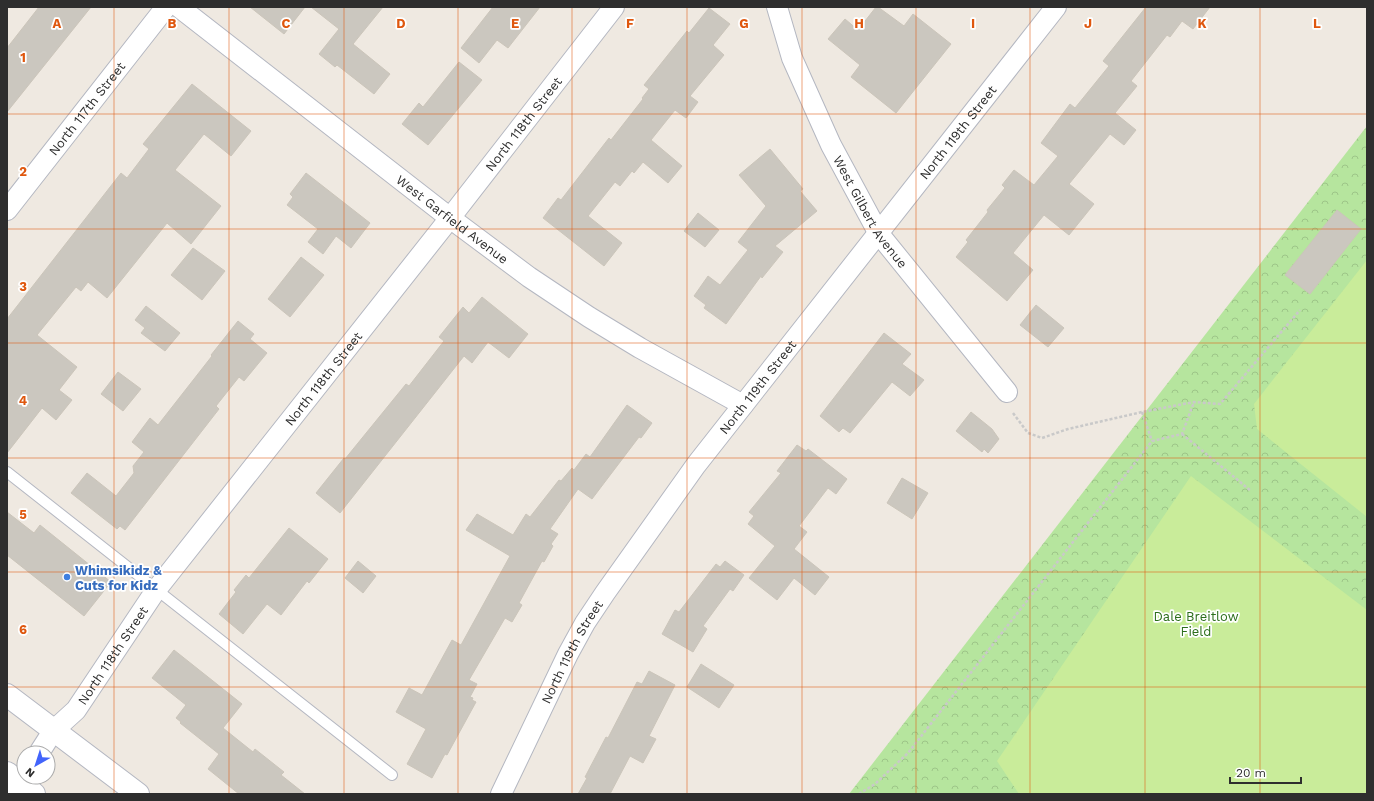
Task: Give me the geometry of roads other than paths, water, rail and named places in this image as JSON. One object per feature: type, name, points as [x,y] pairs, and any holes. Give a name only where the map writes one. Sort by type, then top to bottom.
[{"type":"main road","points":[[7,695],[138,794]]},
{"type":"street","name":"North 117th Street","points":[[7,210],[166,7]]},
{"type":"street","name":"West Garfield Avenue","points":[[179,7],[450,218],[529,277],[589,317],[640,348],[743,405]]},
{"type":"street","name":"North 118th Street","points":[[44,745],[53,730],[76,710],[156,590],[450,218],[614,7]]},
{"type":"street","name":"West Gilbert Avenue","points":[[777,7],[792,58],[831,145],[878,234],[1007,392]]},
{"type":"street","name":"North 119th Street","points":[[501,794],[568,654],[585,623],[696,465],[1056,7]]},
{"type":"lane","points":[[7,472],[392,775]]},
{"type":"place","name":"Whimsikidz & Cuts for Kidz","points":[[67,577]]},
{"type":"park label","name":"Dale Breitlow Field","points":[[1196,624]]}]
